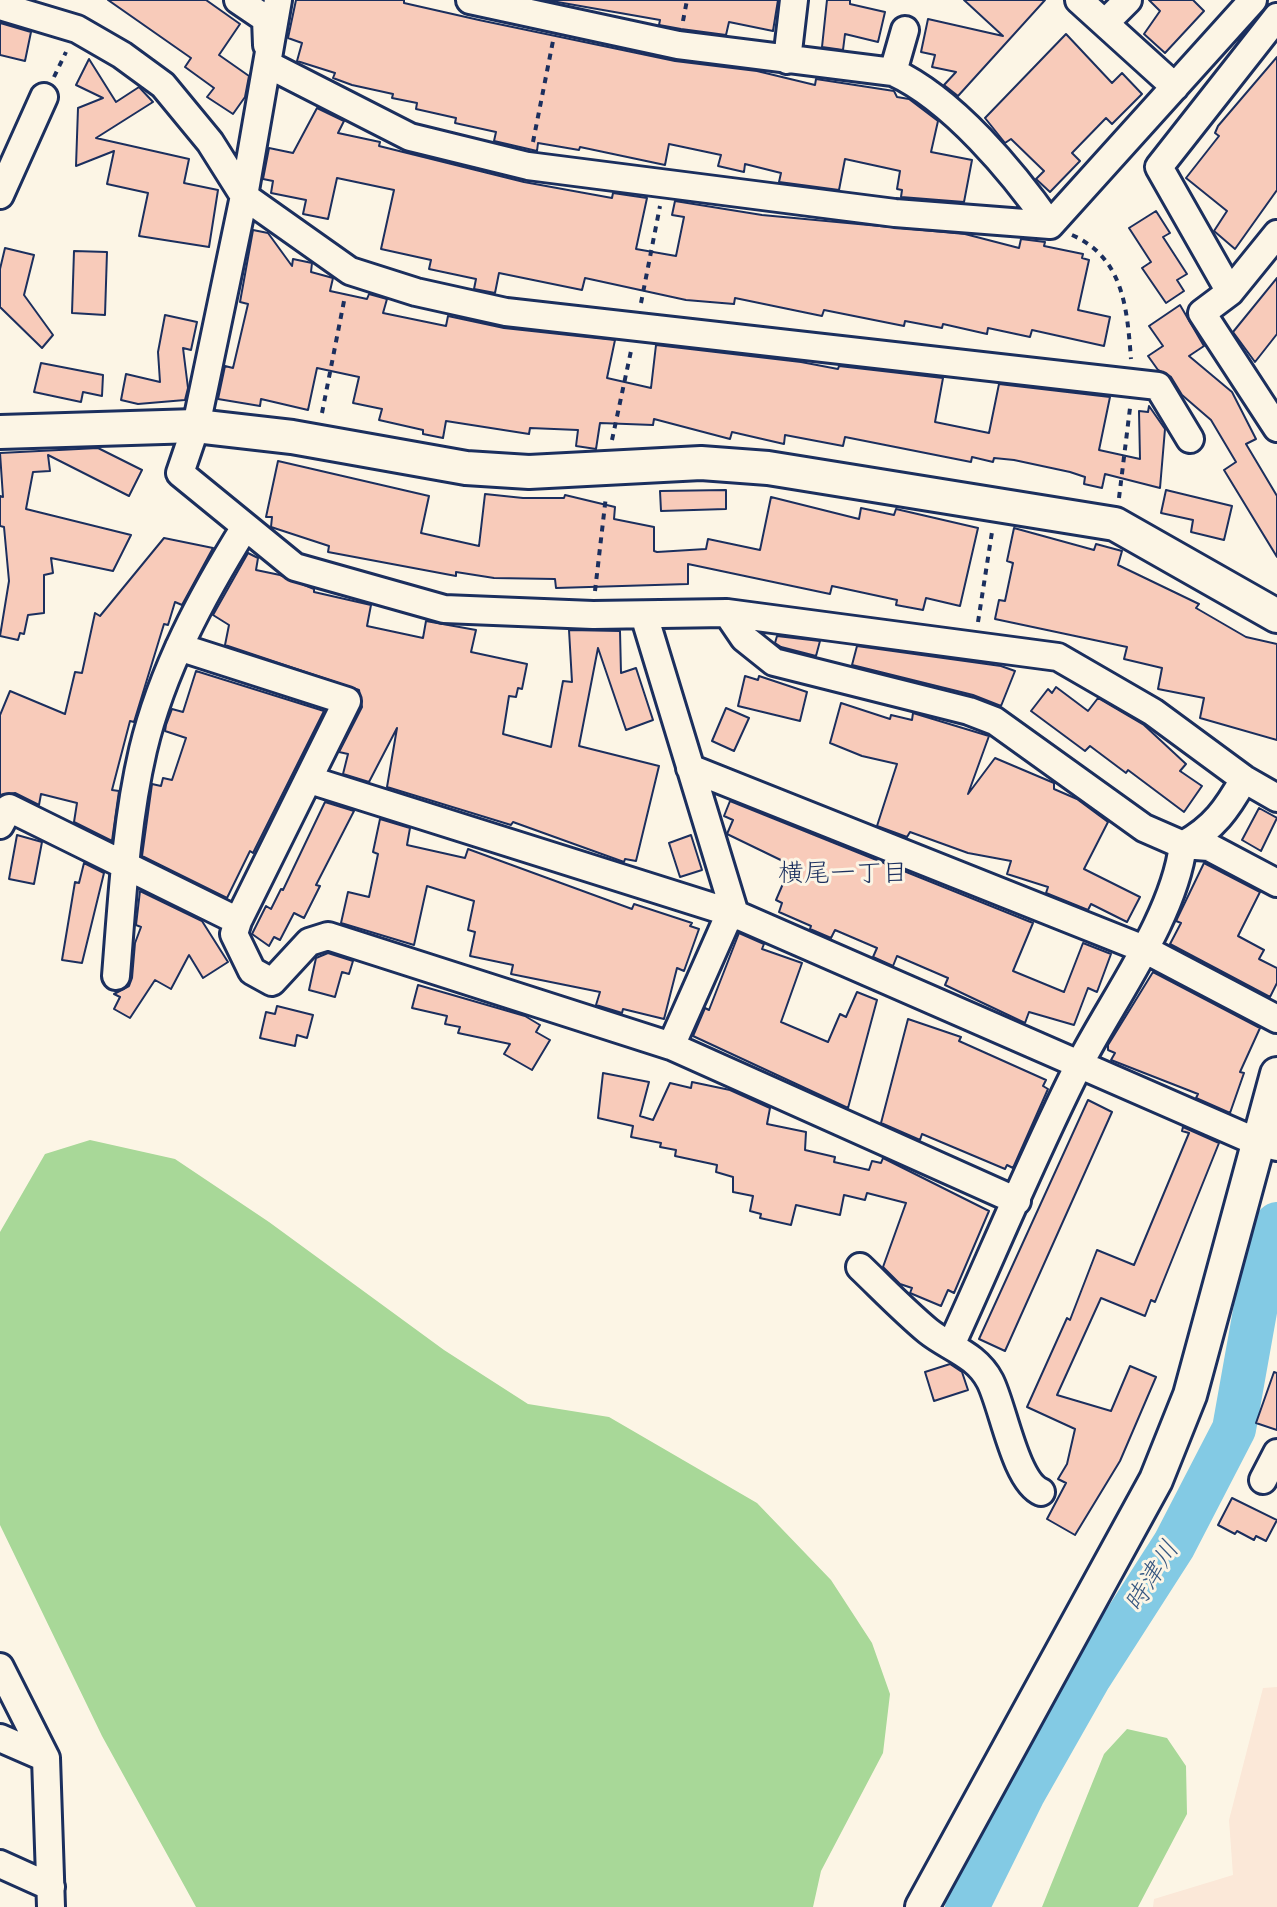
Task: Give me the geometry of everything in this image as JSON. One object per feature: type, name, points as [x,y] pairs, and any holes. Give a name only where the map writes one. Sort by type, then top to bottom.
[{"type":"street","points":[[238,0],[266,19],[267,64]]},
{"type":"street","points":[[278,0],[244,196],[196,426],[180,473],[295,567],[444,609],[644,615],[727,613],[1058,657],[1153,712],[1244,779],[1277,798]]},
{"type":"street","points":[[470,0],[565,14],[678,45],[893,72],[918,83],[985,147],[1050,225]]},
{"type":"street","points":[[787,60],[794,0]]},
{"type":"street","points":[[1079,0],[1175,87]]},
{"type":"street","points":[[1105,23],[1128,0]]},
{"type":"street","points":[[1050,225],[1253,0]]},
{"type":"street","points":[[0,6],[77,29],[122,55],[163,85],[210,142],[244,196],[350,271],[416,292],[506,312],[1158,386],[1190,439]]},
{"type":"street","points":[[1230,292],[1159,167],[1277,17]]},
{"type":"street","points":[[893,72],[905,30]]},
{"type":"street","points":[[267,64],[410,137],[528,166],[895,213],[1050,225]]},
{"type":"street","points":[[0,195],[44,97]]},
{"type":"street","points":[[1277,234],[1230,292],[1202,313],[1277,428]]},
{"type":"street","points":[[0,432],[196,426],[317,441],[466,468],[529,472],[701,463],[768,468],[996,502],[1115,524],[1277,616]]},
{"type":"street","points":[[116,976],[126,865],[143,750],[179,647],[208,586],[245,527]]},
{"type":"street","points":[[727,613],[756,651],[774,662],[969,711],[995,721],[1144,828],[1183,845],[1209,847],[1277,883]]},
{"type":"street","points":[[644,615],[735,914]]},
{"type":"street","points":[[179,647],[347,701],[238,921],[234,934],[252,971],[272,982],[309,942],[328,936],[671,1046],[1017,1201]]},
{"type":"street","points":[[690,768],[1144,949],[1277,1019]]},
{"type":"street","points":[[1183,845],[1206,833],[1221,818],[1244,779]]},
{"type":"street","points":[[310,780],[735,914],[1267,1144]]},
{"type":"street","points":[[0,825],[9,808],[238,921]]},
{"type":"street","points":[[952,1343],[1079,1065],[1144,949],[1181,867],[1183,845]]},
{"type":"street","points":[[671,1046],[726,922],[735,914]]},
{"type":"street","points":[[922,1907],[1167,1456],[1190,1395],[1267,1144],[1277,1074]]},
{"type":"street","points":[[860,1267],[930,1333],[968,1355],[989,1379],[1021,1469],[1034,1489],[1041,1492]]},
{"type":"street","points":[[1263,1480],[1277,1453]]},
{"type":"street","points":[[0,1667],[46,1758],[51,1897]]},
{"type":"street","points":[[0,1738],[46,1758]]},
{"type":"street","points":[[0,1864],[51,1897]]},
{"type":"path","points":[[528,166],[565,14]]},
{"type":"path","points":[[44,97],[77,29]]},
{"type":"path","points":[[637,325],[665,184]]},
{"type":"path","points":[[1050,225],[1083,240],[1111,264],[1128,316],[1133,382],[1115,524]]},
{"type":"path","points":[[317,441],[350,271]]},
{"type":"path","points":[[974,647],[996,502]]},
{"type":"shaded area","points":[[1277,1687],[1277,1907],[1153,1907],[1154,1899],[1233,1875],[1229,1820],[1263,1688]]},
{"type":"green space","points":[[90,1140],[175,1159],[269,1222],[444,1350],[528,1404],[609,1417],[757,1503],[831,1580],[872,1643],[890,1694],[883,1753],[821,1871],[813,1907],[196,1907],[102,1736],[0,1525],[0,1232],[45,1154]]},
{"type":"green space","points":[[1127,1729],[1167,1738],[1186,1766],[1187,1814],[1138,1907],[1042,1907],[1104,1754]]},
{"type":"building","points":[[108,0],[206,0],[240,24],[219,55],[249,76],[245,97],[233,114],[207,97],[214,88],[185,67],[191,58]]},
{"type":"building","points":[[296,0],[404,0],[404,3],[479,20],[675,61],[757,71],[815,85],[816,79],[894,91],[897,97],[909,99],[938,121],[931,152],[972,160],[964,202],[901,197],[902,190],[897,189],[900,171],[845,159],[839,190],[779,182],[781,173],[745,164],[744,172],[718,166],[721,155],[669,144],[665,165],[580,147],[579,150],[538,143],[537,151],[494,141],[496,132],[455,123],[456,118],[416,109],[417,103],[352,85],[333,78],[335,73],[297,61],[302,43],[288,38]]},
{"type":"building","points":[[546,0],[778,0],[773,31],[729,22],[726,35],[659,25],[660,20]]},
{"type":"building","points":[[827,0],[850,0],[850,4],[885,12],[878,42],[845,34],[843,50],[822,47]]},
{"type":"building","points":[[964,0],[1045,0],[958,96],[944,85],[956,72],[932,67],[935,55],[921,52],[928,19],[1003,36]]},
{"type":"building","points":[[1149,0],[1193,0],[1204,11],[1165,53],[1144,34],[1160,11]]},
{"type":"building","points":[[0,23],[31,32],[25,61],[0,55]]},
{"type":"building","points":[[1066,34],[1112,83],[1122,73],[1142,94],[1112,124],[1106,118],[1072,153],[1080,161],[1050,192],[1036,179],[1044,171],[1011,139],[1005,143],[985,118]]},
{"type":"building","points":[[1277,57],[1277,190],[1235,249],[1214,231],[1227,211],[1186,178],[1219,136],[1215,133],[1218,126]]},
{"type":"building","points":[[89,59],[116,102],[139,87],[153,102],[96,138],[189,159],[184,183],[218,190],[209,247],[139,236],[148,193],[107,184],[114,151],[76,166],[78,108],[103,98],[76,85]]},
{"type":"building","points":[[317,108],[344,121],[338,133],[380,142],[379,146],[524,182],[612,198],[613,193],[647,198],[636,249],[676,256],[684,217],[672,215],[675,201],[762,215],[965,234],[1019,248],[1021,239],[1045,242],[1044,246],[1083,254],[1082,258],[1089,260],[1078,310],[1110,317],[1104,346],[1032,330],[1030,337],[988,328],[987,334],[943,324],[942,328],[905,321],[904,326],[824,310],[822,316],[735,298],[734,304],[686,300],[585,278],[582,290],[499,273],[495,293],[474,289],[476,279],[429,269],[431,260],[381,249],[394,190],[337,178],[328,219],[303,214],[306,200],[271,193],[273,181],[263,179],[269,148],[293,153]]},
{"type":"building","points":[[1156,211],[1170,233],[1163,237],[1187,274],[1177,280],[1184,291],[1166,303],[1142,268],[1151,262],[1129,228]]},
{"type":"building","points":[[253,230],[268,233],[292,266],[293,259],[312,263],[311,272],[333,278],[330,291],[367,299],[369,294],[387,299],[383,313],[446,326],[448,316],[504,328],[615,340],[607,378],[651,388],[656,345],[838,369],[839,366],[943,378],[935,422],[989,433],[999,384],[1110,397],[1099,450],[1140,459],[1139,411],[1148,412],[1149,406],[1165,429],[1160,488],[1105,474],[1102,488],[1084,484],[1085,477],[1070,472],[1014,460],[994,458],[993,462],[972,457],[971,462],[845,437],[843,446],[785,435],[784,444],[732,432],[730,439],[654,419],[653,425],[600,423],[596,449],[576,446],[578,430],[530,428],[529,434],[446,421],[443,438],[379,420],[382,409],[353,403],[359,377],[317,368],[308,410],[261,399],[260,406],[218,399],[225,366],[233,368],[248,304],[240,302]]},
{"type":"building","points":[[5,248],[34,255],[24,295],[53,335],[42,348],[0,307],[0,269]]},
{"type":"building","points":[[74,251],[107,252],[105,315],[72,313]]},
{"type":"building","points":[[1277,278],[1277,334],[1255,362],[1233,332]]},
{"type":"building","points":[[1180,305],[1204,346],[1189,356],[1232,392],[1256,439],[1246,444],[1277,496],[1277,557],[1224,470],[1236,462],[1211,420],[1182,395],[1171,377],[1158,370],[1148,356],[1163,346],[1149,326]]},
{"type":"building","points":[[165,315],[197,322],[191,350],[183,348],[188,388],[185,400],[138,404],[121,400],[126,374],[160,382],[158,352]]},
{"type":"building","points":[[41,363],[103,375],[102,396],[83,392],[81,402],[34,392]]},
{"type":"building","points":[[98,448],[142,470],[129,496],[48,455],[50,471],[33,472],[26,509],[131,535],[113,571],[51,558],[53,573],[44,575],[44,613],[28,615],[24,634],[20,633],[18,640],[0,636],[9,581],[4,527],[0,526],[0,496],[3,497],[0,453]]},
{"type":"building","points":[[278,461],[429,496],[421,533],[479,546],[485,494],[523,498],[564,498],[565,495],[615,507],[614,519],[654,527],[654,551],[657,552],[706,549],[708,539],[760,550],[771,497],[859,519],[861,508],[894,515],[896,509],[978,528],[960,606],[926,598],[923,610],[896,605],[897,600],[832,586],[830,594],[688,564],[688,584],[556,588],[555,579],[494,578],[456,572],[456,576],[328,552],[329,546],[271,527],[272,517],[266,517]]},
{"type":"building","points":[[726,490],[726,509],[661,511],[660,491]]},
{"type":"building","points":[[1166,490],[1232,506],[1224,540],[1191,532],[1193,520],[1161,513]]},
{"type":"building","points":[[1014,528],[1094,550],[1096,544],[1122,551],[1118,565],[1199,604],[1196,608],[1246,637],[1277,644],[1277,740],[1200,718],[1204,698],[1158,689],[1162,668],[1124,659],[1127,647],[995,619],[999,600],[1005,601],[1013,563],[1007,561]]},
{"type":"building","points":[[164,538],[213,548],[182,605],[175,602],[168,625],[164,624],[134,722],[130,721],[112,790],[119,791],[112,841],[74,822],[77,803],[41,794],[39,805],[15,793],[0,795],[0,715],[10,691],[65,714],[75,672],[82,673],[95,613],[100,616]]},
{"type":"building","points":[[248,553],[258,558],[256,570],[280,575],[314,589],[314,592],[371,605],[367,626],[423,638],[426,621],[476,630],[471,652],[527,664],[522,689],[518,688],[516,697],[509,696],[503,734],[551,747],[563,681],[572,682],[569,630],[620,631],[621,673],[636,668],[653,720],[626,730],[598,648],[579,746],[659,766],[636,861],[625,859],[624,862],[513,822],[511,825],[387,787],[397,728],[369,782],[343,774],[348,754],[339,752],[362,707],[359,690],[225,645],[229,625],[213,615]]},
{"type":"building","points":[[777,636],[820,641],[816,656],[781,647],[775,643]]},
{"type":"building","points":[[857,646],[1001,666],[1015,671],[1001,706],[973,695],[852,665]]},
{"type":"building","points":[[196,671],[324,711],[227,898],[142,856],[152,784],[161,786],[163,778],[172,780],[186,738],[165,731],[166,725],[172,709],[183,712]]},
{"type":"building","points":[[745,676],[758,680],[759,676],[807,692],[800,721],[738,706]]},
{"type":"building","points":[[1056,687],[1088,711],[1098,698],[1144,725],[1186,764],[1180,771],[1202,786],[1184,812],[1128,770],[1126,773],[1090,746],[1085,751],[1031,711],[1048,689],[1052,693]]},
{"type":"building","points":[[841,703],[890,719],[891,715],[912,720],[913,713],[989,736],[968,794],[995,758],[1054,783],[1054,789],[1077,799],[1108,822],[1084,869],[1140,897],[1127,922],[1091,904],[1088,910],[1046,893],[1048,887],[1007,874],[1011,861],[968,853],[910,832],[907,837],[877,826],[897,764],[862,756],[830,743]]},
{"type":"building","points":[[726,708],[749,718],[734,751],[712,741]]},
{"type":"building","points":[[730,801],[1033,923],[1013,971],[1064,992],[1083,943],[1111,954],[1097,992],[1088,988],[1074,1025],[1029,1012],[1025,1023],[945,985],[948,978],[897,956],[893,966],[873,957],[877,948],[835,930],[831,938],[810,929],[811,926],[779,912],[782,903],[776,900],[791,865],[727,834],[733,820],[724,816]]},
{"type":"building","points":[[325,802],[354,811],[316,885],[320,886],[304,918],[294,913],[280,940],[274,937],[269,946],[252,934],[266,906],[271,909],[283,890]]},
{"type":"building","points":[[1259,808],[1277,818],[1261,851],[1242,840]]},
{"type":"building","points":[[380,819],[410,828],[407,845],[465,858],[468,849],[632,909],[634,904],[692,923],[690,926],[699,929],[684,971],[677,968],[664,1019],[623,1009],[622,1013],[596,1005],[600,992],[511,974],[513,965],[470,956],[475,932],[468,930],[474,901],[427,886],[414,945],[341,923],[348,892],[369,897],[378,854],[373,852]]},
{"type":"building","points":[[17,835],[42,842],[34,884],[9,879]]},
{"type":"building","points":[[691,835],[702,870],[680,877],[669,843]]},
{"type":"building","points":[[84,863],[104,873],[82,963],[62,960],[75,882],[79,883]]},
{"type":"building","points":[[1204,863],[1260,892],[1238,936],[1264,950],[1259,959],[1277,968],[1277,983],[1270,997],[1170,944],[1181,923],[1176,921]]},
{"type":"building","points":[[140,891],[202,921],[228,962],[203,978],[189,955],[171,989],[155,980],[130,1018],[114,1009],[120,997],[114,994],[129,986],[132,978],[135,943],[141,927],[136,925]]},
{"type":"building","points":[[739,933],[764,944],[762,949],[802,963],[781,1022],[828,1042],[840,1014],[846,1017],[857,992],[877,1000],[848,1108],[693,1036],[705,1008],[709,1010]]},
{"type":"building","points":[[328,953],[353,961],[349,974],[342,972],[335,997],[309,990],[316,958]]},
{"type":"building","points":[[1153,972],[1260,1028],[1240,1072],[1244,1073],[1230,1113],[1196,1098],[1198,1094],[1111,1060],[1115,1053],[1108,1050],[1108,1045]]},
{"type":"building","points":[[418,985],[525,1016],[540,1025],[536,1032],[550,1040],[532,1070],[504,1054],[510,1044],[458,1033],[460,1027],[445,1024],[447,1016],[412,1008]]},
{"type":"building","points":[[277,1006],[313,1015],[307,1038],[297,1035],[295,1046],[260,1038],[266,1012],[275,1014]]},
{"type":"building","points":[[908,1019],[961,1037],[959,1041],[1046,1080],[1043,1086],[1048,1089],[1013,1168],[1007,1165],[1005,1169],[922,1134],[920,1140],[881,1123]]},
{"type":"building","points":[[603,1073],[649,1082],[640,1116],[653,1120],[670,1083],[691,1088],[692,1082],[730,1090],[770,1108],[767,1124],[806,1132],[805,1150],[835,1157],[834,1162],[869,1170],[872,1161],[881,1163],[883,1158],[989,1211],[954,1293],[948,1290],[941,1306],[910,1293],[912,1288],[900,1284],[883,1267],[906,1203],[867,1193],[865,1200],[844,1195],[840,1215],[796,1205],[791,1225],[760,1218],[761,1214],[750,1211],[753,1196],[733,1192],[733,1177],[716,1172],[717,1165],[675,1156],[676,1150],[660,1147],[661,1143],[631,1137],[633,1126],[598,1118]]},
{"type":"building","points":[[1088,1100],[1112,1112],[1005,1351],[979,1339]]},
{"type":"building","points":[[1183,1127],[1219,1143],[1155,1302],[1151,1300],[1145,1316],[1101,1298],[1057,1395],[1111,1411],[1130,1366],[1156,1377],[1120,1461],[1075,1535],[1047,1519],[1066,1483],[1058,1479],[1067,1464],[1075,1429],[1027,1407],[1067,1318],[1070,1320],[1097,1250],[1134,1265],[1189,1133],[1182,1131]]},
{"type":"building","points":[[950,1364],[962,1372],[968,1390],[934,1401],[925,1372]]},
{"type":"building","points":[[1274,1372],[1277,1373],[1277,1430],[1256,1423]]},
{"type":"building","points":[[1232,1498],[1277,1520],[1266,1541],[1256,1536],[1254,1540],[1237,1531],[1235,1534],[1218,1525]]},
{"type":"waterway","name":"時津川","points":[[967,1907],[1023,1794],[1090,1676],[1174,1545],[1234,1429],[1264,1261],[1277,1224]]},
{"type":"district","name":"横尾一丁目","points":[[843,874]]}]
